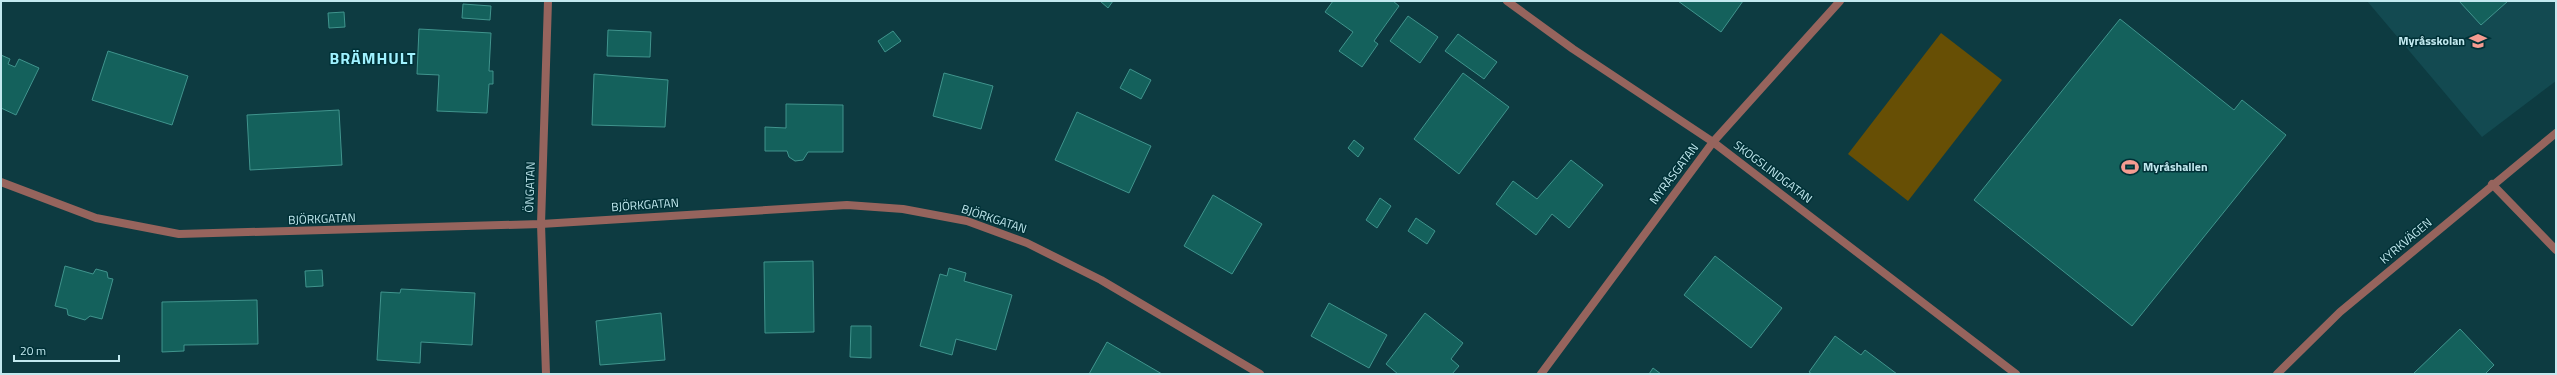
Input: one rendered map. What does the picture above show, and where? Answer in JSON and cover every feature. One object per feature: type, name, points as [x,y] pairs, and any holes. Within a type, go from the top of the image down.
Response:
[{"type":"street","name":"ÖNGATAN","points":[[546,374],[541,224],[548,1]]},
{"type":"street","name":"SKOGSLINDGATAN","points":[[1507,1],[1573,49],[1713,142],[2016,374]]},
{"type":"street","name":"MYRÅSGATAN","points":[[1541,374],[1713,142],[1840,1]]},
{"type":"street","name":"KYRKVÄGEN","points":[[2277,374],[2340,312],[2556,132]]},
{"type":"street","name":"BJÖRKGATAN","points":[[1,182],[96,218],[179,234],[541,224],[847,205],[903,210],[967,221],[1027,243],[1101,280],[1260,374]]},
{"type":"street","points":[[2492,184],[2556,250]]},
{"type":"shaded area","name":"Myråsskolan","points":[[2367,1],[2556,1],[2556,81],[2482,137]]},
{"type":"shaded area","points":[[1941,33],[2002,80],[1908,201],[1848,154]]},
{"type":"building","points":[[1100,1],[1113,1],[1108,8]]},
{"type":"building","points":[[1333,1],[1393,1],[1399,6],[1374,41],[1378,44],[1362,67],[1339,51],[1353,32],[1325,12]]},
{"type":"building","points":[[1678,1],[1743,1],[1721,32]]},
{"type":"building","points":[[2459,1],[2508,1],[2481,25]]},
{"type":"building","points":[[463,4],[491,6],[490,20],[462,18]]},
{"type":"building","points":[[344,12],[345,27],[329,28],[328,13]]},
{"type":"building","points":[[1408,16],[1438,37],[1420,63],[1390,41]]},
{"type":"building","name":"Myråshallen","points":[[2120,19],[2234,110],[2242,100],[2286,135],[2132,326],[1974,200]]},
{"type":"building","points":[[419,29],[491,33],[489,71],[493,71],[493,84],[489,84],[487,113],[437,111],[439,75],[417,74]]},
{"type":"building","points":[[608,30],[651,32],[650,57],[607,56]]},
{"type":"building","points":[[893,31],[901,41],[885,52],[878,41]]},
{"type":"building","points":[[1458,34],[1497,62],[1484,79],[1445,51]]},
{"type":"building","points":[[108,51],[188,76],[172,125],[92,100]]},
{"type":"building","points":[[1,55],[10,59],[8,64],[15,67],[19,59],[39,68],[16,115],[1,108]]},
{"type":"building","points":[[1130,69],[1151,80],[1141,99],[1120,88]]},
{"type":"building","points":[[944,73],[993,86],[981,129],[933,116]]},
{"type":"building","points":[[1463,73],[1509,107],[1459,174],[1414,139]]},
{"type":"building","points":[[594,74],[668,80],[665,127],[592,125]]},
{"type":"building","points":[[786,104],[843,105],[843,152],[808,152],[803,160],[795,161],[789,157],[787,151],[765,151],[765,127],[786,128]]},
{"type":"building","points":[[339,110],[342,165],[250,170],[247,115]]},
{"type":"building","points":[[1077,112],[1151,146],[1129,193],[1055,160]]},
{"type":"building","points":[[1354,140],[1364,148],[1358,157],[1348,148]]},
{"type":"building","points":[[1571,160],[1603,185],[1569,228],[1552,214],[1536,235],[1496,204],[1513,181],[1537,199]]},
{"type":"building","points":[[1213,195],[1262,224],[1232,274],[1184,246]]},
{"type":"building","points":[[1380,198],[1391,206],[1377,228],[1366,220]]},
{"type":"building","points":[[1416,218],[1435,231],[1427,244],[1408,231]]},
{"type":"building","points":[[1715,256],[1782,308],[1751,348],[1684,295]]},
{"type":"building","points":[[813,261],[814,332],[765,333],[764,262]]},
{"type":"building","points":[[65,266],[93,274],[96,269],[107,272],[108,278],[113,279],[102,319],[90,316],[85,320],[68,315],[67,309],[55,306]]},
{"type":"building","points":[[949,268],[966,273],[964,281],[1012,295],[996,350],[956,339],[952,355],[920,346],[940,274],[947,276]]},
{"type":"building","points":[[322,270],[323,286],[306,287],[305,271]]},
{"type":"building","points":[[401,289],[475,293],[472,345],[421,342],[420,363],[377,360],[381,292],[400,293]]},
{"type":"building","points":[[257,300],[258,344],[184,345],[184,351],[162,352],[162,302]]},
{"type":"building","points":[[1329,303],[1387,335],[1369,368],[1311,336]]},
{"type":"building","points":[[661,313],[665,360],[600,365],[596,321]]},
{"type":"building","points":[[1425,313],[1463,343],[1451,359],[1459,366],[1452,374],[1398,374],[1386,364]]},
{"type":"building","points":[[851,326],[871,326],[871,358],[850,357]]},
{"type":"building","points":[[2460,329],[2494,365],[2485,374],[2413,374]]},
{"type":"building","points":[[1835,336],[1861,355],[1865,350],[1897,374],[1812,374],[1809,372]]},
{"type":"building","points":[[1107,342],[1162,374],[1089,374]]},
{"type":"building","points":[[1653,368],[1661,374],[1649,374]]},
{"type":"place","name":"Myråsskolan","points":[[2478,41]]},
{"type":"place","name":"Myråshallen","points":[[2130,167]]},
{"type":"district","name":"BRÄMHULT","points":[[373,58]]}]
